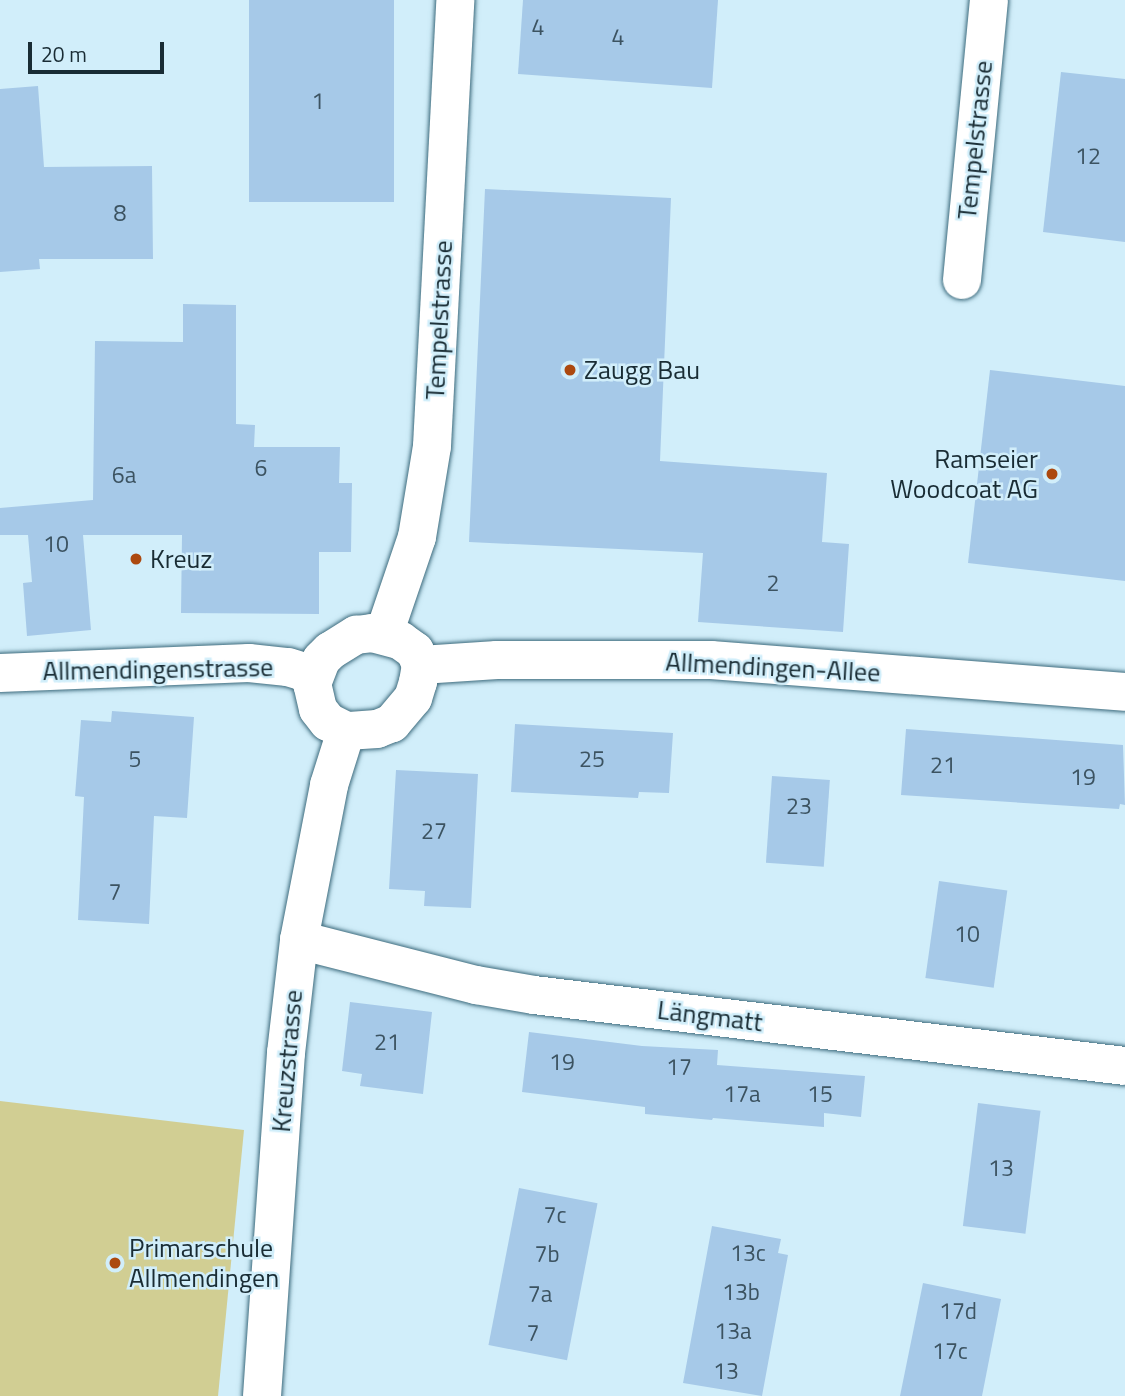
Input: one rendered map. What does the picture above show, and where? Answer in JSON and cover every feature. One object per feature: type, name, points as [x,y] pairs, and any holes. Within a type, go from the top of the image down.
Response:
[{"type":"street","name":"Tempelstrasse","points":[[384,634],[417,537],[432,446],[455,0]]},
{"type":"street","name":"Tempelstrasse","points":[[962,281],[989,0]]},
{"type":"street","points":[[384,634],[415,651],[421,665],[413,698],[392,723],[377,729],[346,731],[328,722],[317,709],[312,694],[314,675],[321,660],[342,642],[356,635],[384,634]]},
{"type":"street","name":"Allmendingen-Allee","points":[[421,665],[497,660],[711,660],[1125,692]]},
{"type":"street","name":"Allmendingenstrasse","points":[[0,673],[249,663],[288,667],[314,675]]},
{"type":"street","name":"Kreuzstrasse","points":[[262,1396],[286,1053],[299,940],[329,785],[346,731]]},
{"type":"street","name":"Längmatt","points":[[299,940],[476,985],[534,995],[1125,1066]]},
{"type":"shaded area","name":"Primarschule Allmendingen","points":[[0,1101],[244,1130],[218,1396],[0,1396]]},
{"type":"building","points":[[249,0],[394,0],[394,202],[249,202]]},
{"type":"building","points":[[523,0],[718,0],[712,88],[518,74]]},
{"type":"building","points":[[1061,72],[1125,79],[1125,242],[1043,232]]},
{"type":"building","points":[[38,86],[44,167],[152,166],[153,259],[39,259],[40,269],[0,272],[0,89]]},
{"type":"building","name":"Zaugg Bau","points":[[485,189],[671,198],[660,461],[827,473],[822,542],[849,544],[843,632],[698,622],[703,553],[469,542]]},
{"type":"building","points":[[183,304],[236,305],[236,424],[255,425],[254,447],[340,447],[339,483],[352,483],[351,552],[319,552],[319,614],[181,613],[182,535],[83,535],[91,630],[27,636],[23,583],[32,582],[28,535],[0,535],[0,508],[93,500],[95,341],[183,342]]},
{"type":"building","name":"Ramseier Woodcoat AG","points":[[990,370],[1125,386],[1125,581],[968,563]]},
{"type":"building","points":[[112,711],[194,717],[187,818],[154,816],[149,924],[78,920],[84,797],[75,796],[81,720],[111,722]]},
{"type":"building","points":[[515,724],[673,733],[669,793],[639,792],[638,798],[511,792]]},
{"type":"building","points":[[906,729],[1123,745],[1125,805],[1120,804],[1119,809],[901,795]]},
{"type":"building","points":[[396,770],[478,774],[471,908],[424,906],[425,891],[389,889]]},
{"type":"building","points":[[772,776],[830,780],[824,867],[766,863]]},
{"type":"building","points":[[939,881],[1007,891],[994,988],[925,978]]},
{"type":"building","points":[[350,1002],[432,1012],[423,1094],[360,1086],[362,1074],[342,1071]]},
{"type":"building","points":[[529,1032],[642,1046],[718,1050],[717,1065],[865,1076],[861,1117],[824,1113],[824,1127],[712,1120],[645,1114],[645,1107],[522,1092]]},
{"type":"building","points":[[978,1103],[1041,1111],[1025,1234],[963,1226]]},
{"type":"building","points":[[519,1188],[598,1203],[567,1360],[488,1345]]},
{"type":"building","points":[[712,1226],[781,1239],[778,1253],[788,1255],[762,1396],[683,1383]]},
{"type":"building","points":[[923,1283],[1001,1299],[982,1396],[900,1396]]},
{"type":"place","name":"Zaugg Bau","points":[[570,370]]},
{"type":"place","name":"Ramseier Woodcoat AG","points":[[1052,474]]},
{"type":"place","name":"Kreuz","points":[[136,559]]},
{"type":"place","name":"Primarschule Allmendingen","points":[[115,1263]]}]
